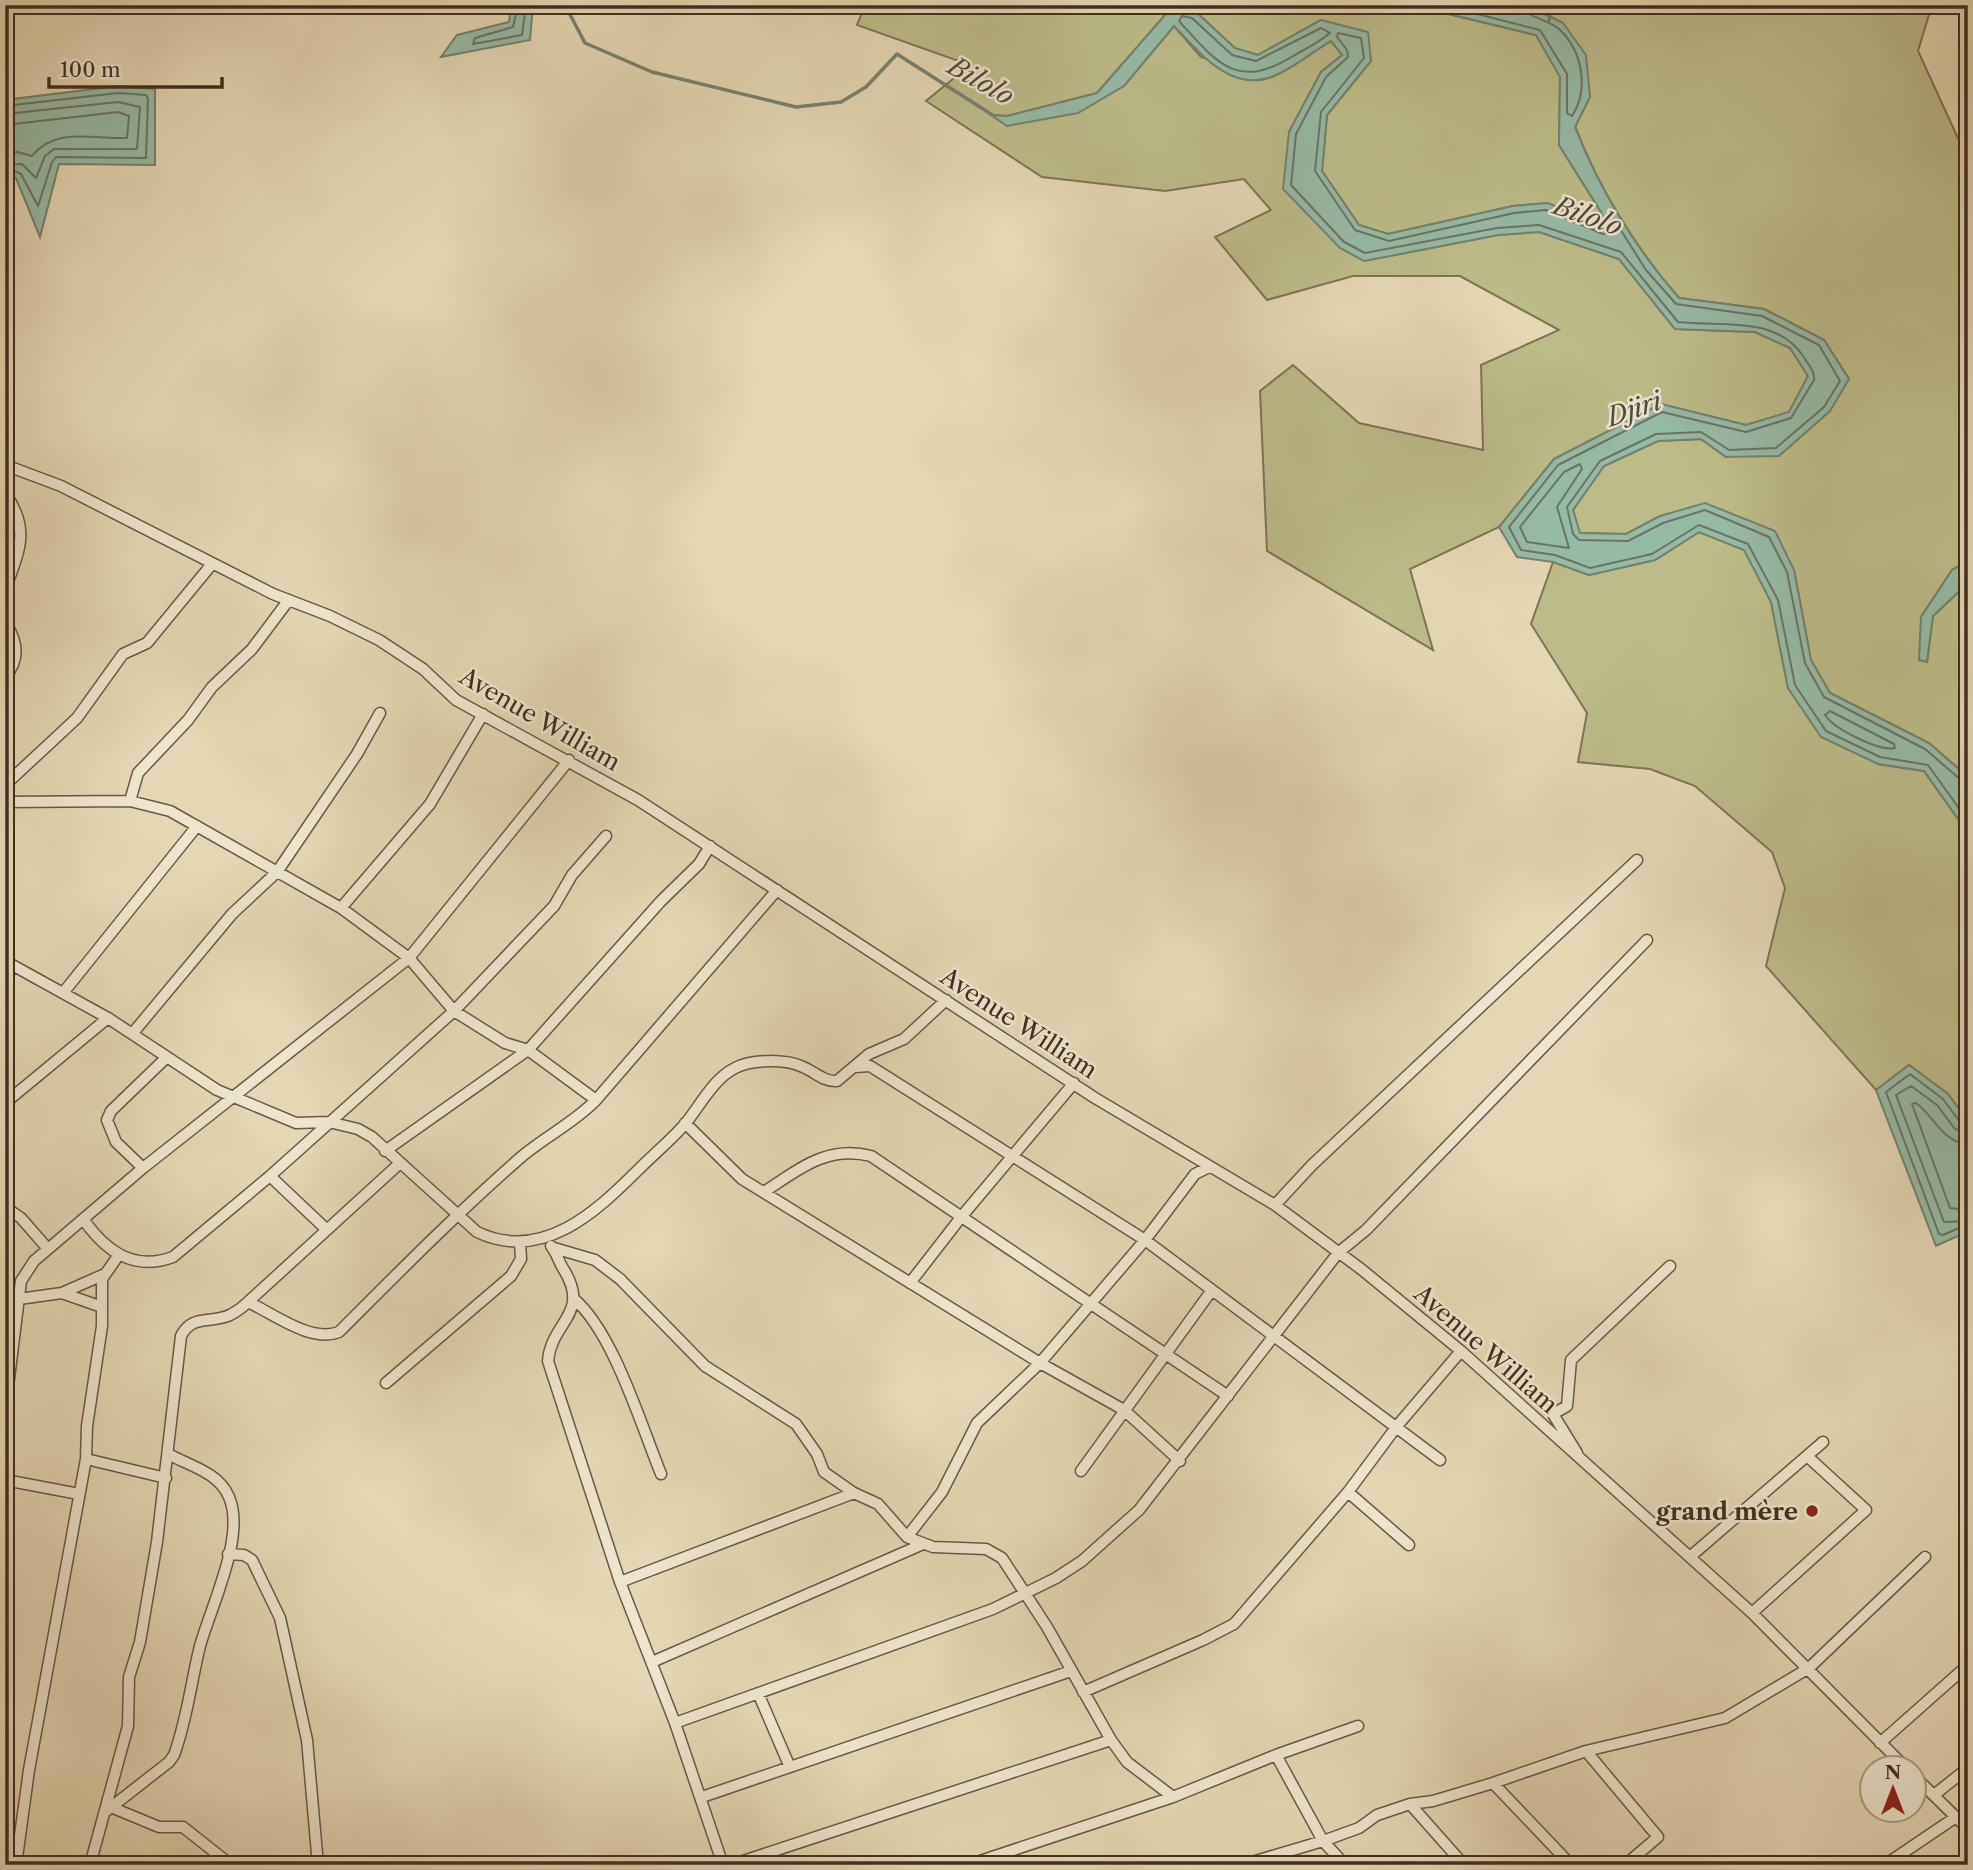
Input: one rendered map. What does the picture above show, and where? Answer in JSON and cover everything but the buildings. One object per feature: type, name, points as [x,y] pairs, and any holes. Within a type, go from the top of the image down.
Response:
[{"type":"street","name":"Avenue William","points":[[5,465],[72,492],[288,601],[330,616],[379,640],[423,669],[456,700],[569,760],[710,846],[1074,1083],[1275,1205],[1461,1351],[1581,1461],[1691,1556],[1809,1668],[1892,1755]]},
{"type":"street","points":[[5,493],[13,504],[22,532],[18,554],[5,590]]},
{"type":"street","points":[[5,785],[78,718],[123,654],[147,643],[212,564]]},
{"type":"street","points":[[130,801],[138,773],[188,720],[212,687],[252,649],[288,601]]},
{"type":"street","points":[[5,622],[15,637],[16,655],[5,677]]},
{"type":"street","points":[[132,1034],[232,914],[277,872],[357,754],[380,713]]},
{"type":"street","points":[[341,908],[430,804],[466,748],[483,714]]},
{"type":"street","points":[[5,1411],[25,1271],[143,1168],[409,958],[569,760]]},
{"type":"street","points":[[5,802],[130,801],[170,811],[341,908],[409,958],[454,1011],[505,1043],[528,1050],[596,1100]]},
{"type":"street","points":[[63,993],[197,826]]},
{"type":"street","points":[[83,1219],[102,1244],[118,1256],[159,1262],[173,1257],[270,1176],[454,1011],[554,906],[572,875],[606,836]]},
{"type":"street","points":[[385,1151],[528,1050],[661,901],[699,864],[710,846]]},
{"type":"street","points":[[1275,1205],[1312,1164],[1637,860]]},
{"type":"street","points":[[248,1303],[315,1334],[329,1336],[339,1332],[456,1215],[522,1156],[582,1115],[777,890]]},
{"type":"street","points":[[676,1723],[993,1609],[1083,1561],[1115,1535],[1180,1461],[1338,1253],[1366,1230],[1647,940]]},
{"type":"street","points":[[5,980],[8,963],[108,1018],[233,1097],[296,1123],[329,1122],[359,1129],[372,1137],[456,1215],[492,1239],[520,1242],[540,1239],[585,1220],[685,1123],[719,1081],[735,1067],[782,1063],[802,1066],[833,1082],[842,1079],[869,1054],[904,1039],[946,1000]]},
{"type":"street","points":[[5,1103],[108,1018]]},
{"type":"street","points":[[143,1168],[116,1142],[107,1120],[111,1111],[167,1057]]},
{"type":"street","points":[[852,1067],[870,1066],[1145,1240],[1440,1460]]},
{"type":"street","points":[[910,1283],[962,1216],[1074,1083]]},
{"type":"street","points":[[685,1123],[723,1161],[764,1192],[1040,1363],[1124,1410],[1180,1461]]},
{"type":"street","points":[[764,1192],[827,1155],[849,1151],[872,1156],[1228,1396]]},
{"type":"street","points":[[90,1865],[109,1810],[128,1726],[129,1677],[140,1642],[170,1455],[181,1336],[193,1322],[231,1315],[248,1303],[399,1164]]},
{"type":"street","points":[[907,1538],[942,1492],[977,1423],[1040,1363],[1145,1240],[1195,1174],[1209,1167]]},
{"type":"street","points":[[270,1176],[327,1230]]},
{"type":"street","points":[[5,1207],[21,1218],[48,1249]]},
{"type":"street","points":[[540,1239],[554,1248],[595,1260],[620,1279],[705,1366],[796,1424],[817,1454],[824,1472],[854,1493],[878,1504],[907,1538],[921,1545],[969,1547],[993,1552],[1002,1558],[1111,1740],[1127,1762],[1173,1797]]},
{"type":"street","points":[[386,1383],[511,1276],[521,1259],[520,1242]]},
{"type":"street","points":[[554,1248],[570,1280],[573,1307],[554,1339],[548,1361],[620,1582],[676,1723],[723,1865]]},
{"type":"street","points":[[5,1295],[19,1299],[62,1293],[105,1273],[118,1256]]},
{"type":"street","points":[[1581,1461],[1553,1414],[1567,1406],[1571,1360],[1670,1266]]},
{"type":"street","points":[[16,1865],[22,1810],[86,1459],[87,1426],[105,1273]]},
{"type":"street","points":[[1081,1471],[1163,1353],[1212,1290]]},
{"type":"street","points":[[62,1293],[103,1307]]},
{"type":"street","points":[[573,1298],[590,1315],[613,1358],[661,1474]]},
{"type":"street","points":[[1083,1692],[1203,1640],[1234,1623],[1348,1492],[1397,1426],[1461,1351]]},
{"type":"street","points":[[1691,1556],[1823,1442]]},
{"type":"street","points":[[109,1810],[174,1755],[200,1648],[228,1554],[235,1512],[229,1494],[206,1471],[170,1455]]},
{"type":"street","points":[[1752,1613],[1866,1510],[1807,1456]]},
{"type":"street","points":[[86,1459],[166,1478]]},
{"type":"street","points":[[5,1480],[79,1494]]},
{"type":"street","points":[[1348,1492],[1409,1545]]},
{"type":"street","points":[[620,1582],[854,1493]]},
{"type":"street","points":[[652,1662],[921,1545]]},
{"type":"street","points":[[228,1554],[244,1555],[252,1560],[280,1618],[307,1740],[318,1865]]},
{"type":"street","points":[[1242,1865],[1359,1828],[1377,1815],[1410,1804],[1433,1801],[1493,1783],[1586,1751],[1725,1718],[1809,1668],[1924,1557]]},
{"type":"street","points":[[1880,1743],[1968,1665]]},
{"type":"street","points":[[702,1797],[789,1765],[1071,1671]]},
{"type":"street","points":[[758,1693],[789,1765]]},
{"type":"street","points":[[968,1865],[1173,1797],[1276,1755],[1359,1726]]},
{"type":"street","points":[[731,1865],[1111,1740]]},
{"type":"street","points":[[1586,1751],[1658,1836],[1625,1865]]},
{"type":"street","points":[[1276,1755],[1323,1841],[1345,1865]]},
{"type":"street","points":[[1934,1795],[1968,1768]]},
{"type":"street","points":[[1493,1783],[1571,1865]]},
{"type":"street","points":[[1927,1788],[1968,1829]]},
{"type":"street","points":[[1410,1804],[1464,1865]]},
{"type":"street","points":[[109,1810],[159,1827],[183,1826],[231,1865]]},
{"type":"street","points":[[1885,1865],[1956,1817]]},
{"type":"shaded area","points":[[865,5],[1411,5],[1536,35],[1560,76],[1559,145],[1601,212],[1607,229],[1547,203],[1513,206],[1388,234],[1359,225],[1322,171],[1327,115],[1371,61],[1321,20],[1258,55],[1235,49],[1195,11],[1172,7],[1097,93],[1007,116],[993,115],[1007,126],[1124,86],[1174,26],[1201,57],[1273,77],[1331,41],[1342,55],[1321,72],[1289,132],[1364,261],[1498,235],[1539,232],[1619,259],[1675,329],[1755,332],[1790,348],[1808,376],[1790,412],[1746,425],[1661,404],[1554,459],[1499,527],[1410,569],[1433,650],[1267,551],[1260,391],[1293,365],[1359,423],[1483,450],[1481,365],[1559,330],[1460,276],[1353,276],[1267,300],[1215,237],[1271,210],[1244,179],[1165,191],[1042,177],[926,101],[970,65],[857,25]]},
{"type":"shaded area","points":[[1526,5],[1932,5],[1918,51],[1968,160],[1968,561],[1952,570],[1921,617],[1927,662],[1933,616],[1968,583],[1968,777],[1929,743],[1830,693],[1811,660],[1794,570],[1660,516],[1626,534],[1579,533],[1573,510],[1604,466],[1658,441],[1701,439],[1726,457],[1849,379],[1824,340],[1764,309],[1679,298],[1633,238],[1584,149],[1575,126],[1590,97],[1563,23]]},
{"type":"shaded area","points":[[1699,532],[1745,550],[1771,602],[1788,688],[1878,764],[1924,771],[1968,833],[1968,1121],[1948,1094],[1909,1065],[1876,1090],[1766,966],[1785,888],[1772,852],[1695,786],[1650,769],[1578,762],[1587,713],[1531,624],[1553,562],[1589,575],[1655,560]]},
{"type":"water","points":[[511,5],[533,5],[530,40],[441,57],[457,35],[509,22]]},
{"type":"water","points":[[1411,5],[1526,5],[1563,23],[1586,55],[1590,97],[1575,127],[1607,195],[1633,238],[1663,279],[1679,298],[1764,309],[1824,340],[1849,379],[1830,411],[1779,456],[1726,457],[1701,439],[1658,441],[1604,466],[1573,510],[1580,533],[1626,534],[1660,516],[1705,503],[1775,531],[1794,570],[1811,660],[1830,693],[1929,743],[1968,777],[1968,833],[1924,771],[1878,764],[1821,737],[1788,688],[1771,602],[1744,550],[1699,532],[1655,560],[1589,575],[1553,562],[1517,557],[1499,527],[1554,459],[1661,404],[1746,425],[1789,412],[1808,376],[1790,348],[1755,332],[1675,329],[1619,259],[1539,232],[1498,235],[1364,261],[1340,248],[1283,189],[1289,132],[1321,72],[1342,55],[1331,41],[1274,76],[1244,80],[1218,68],[1174,26],[1124,86],[1078,113],[1007,126],[991,115],[1007,116],[1097,93],[1172,7],[1195,11],[1235,48],[1258,55],[1321,20],[1368,32],[1371,61],[1327,115],[1322,171],[1359,225],[1388,234],[1513,206],[1548,203],[1607,228],[1601,212],[1559,145],[1560,77],[1536,35]]},
{"type":"water","points":[[118,86],[155,89],[155,165],[59,164],[40,237],[16,178],[5,182],[5,100]]},
{"type":"water","points":[[1968,561],[1968,583],[1933,616],[1927,662],[1919,660],[1921,617],[1952,570]]},
{"type":"water","points":[[1909,1065],[1948,1094],[1968,1121],[1968,1242],[1960,1235],[1936,1246],[1876,1090]]},
{"type":"waterway","name":"Bilolo","points":[[565,5],[585,43],[652,72],[796,107],[841,102],[866,87],[897,54],[994,116]]},
{"type":"waterway","points":[[1549,21],[1551,5]]},
{"type":"place","name":"grand mère","points":[[1812,1511]]},
{"type":"water label","name":"Djiri","points":[[1634,409]]}]
